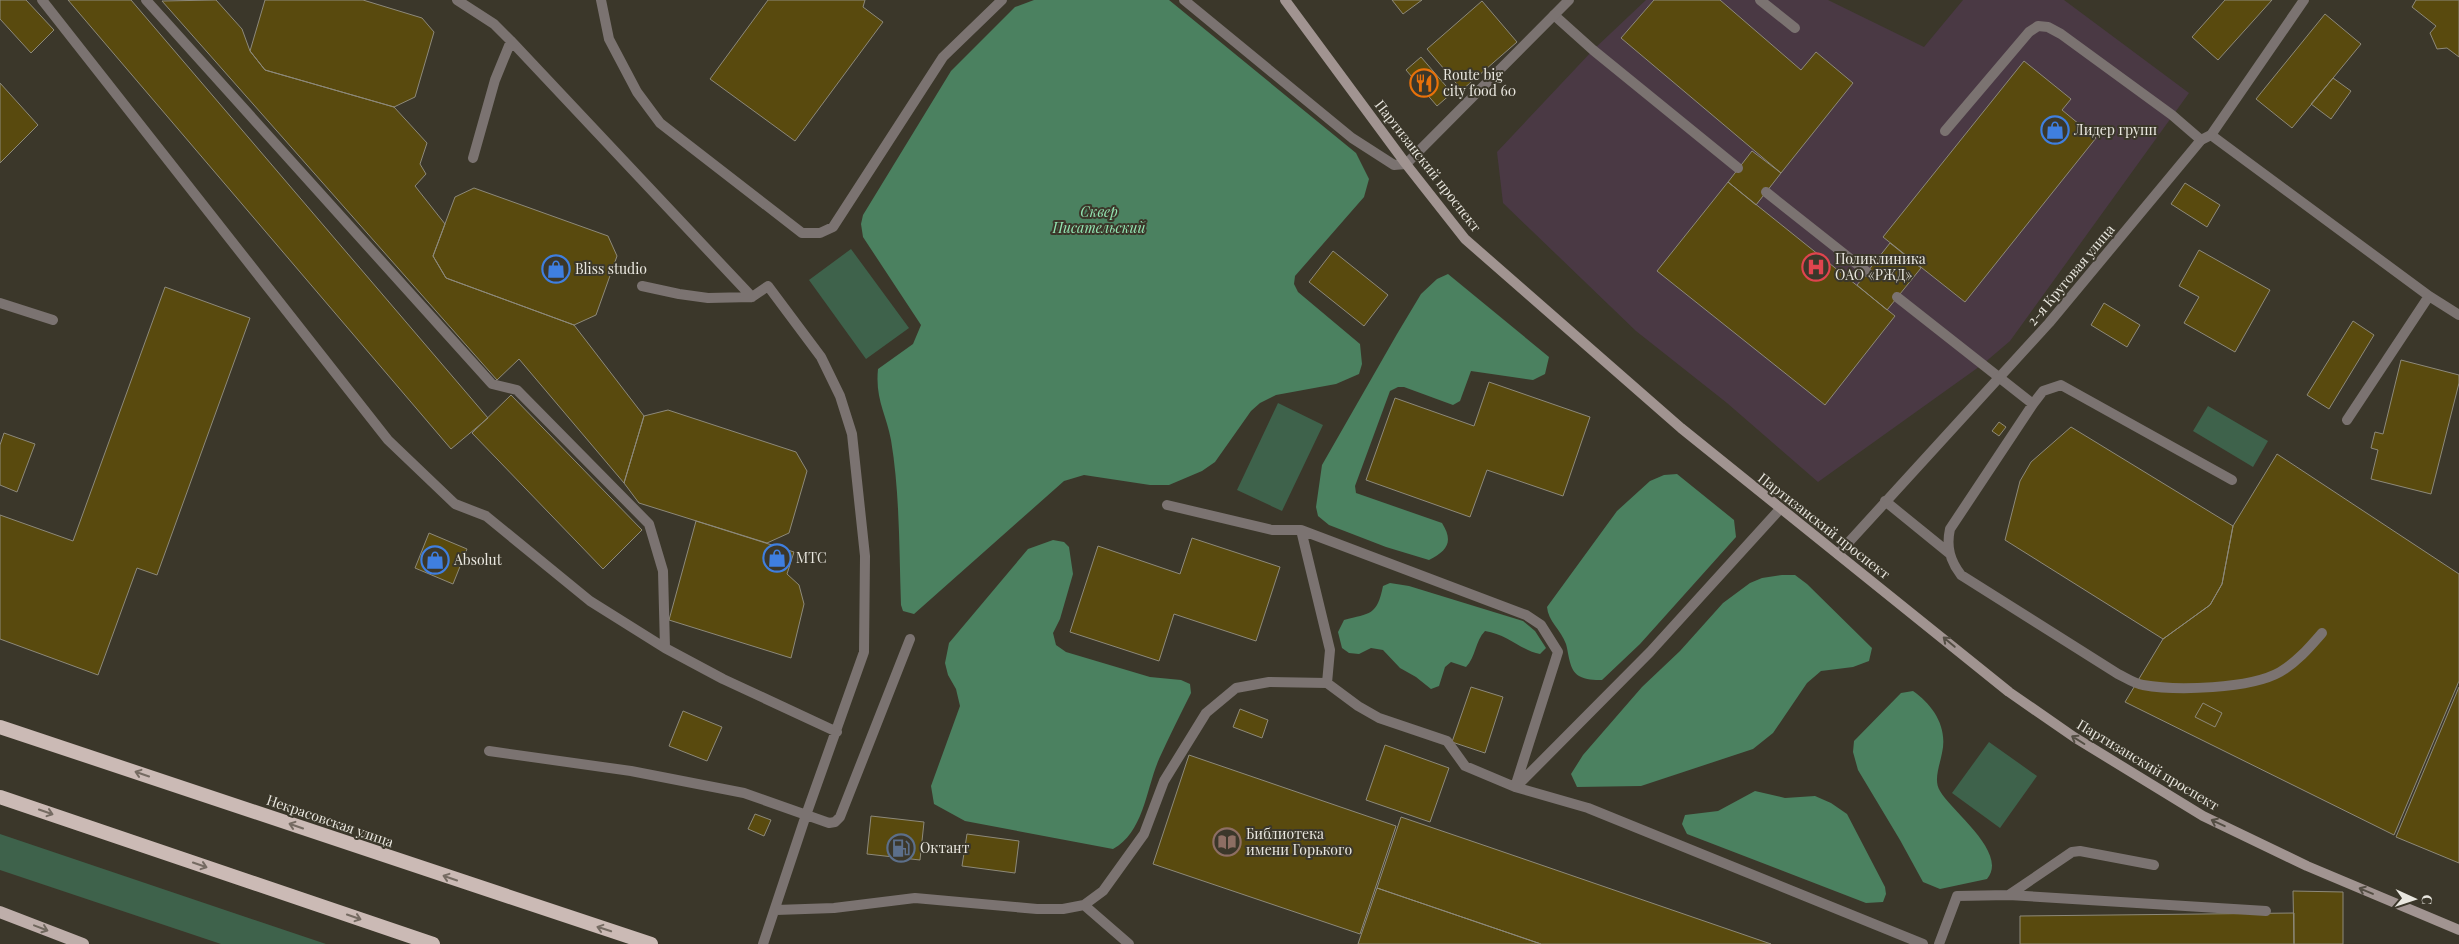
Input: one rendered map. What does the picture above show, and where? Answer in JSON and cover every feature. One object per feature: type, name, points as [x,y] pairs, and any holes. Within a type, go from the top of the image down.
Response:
[{"type":"highway","name":"Некрасовская улица","points":[[0,727],[651,944]]},
{"type":"highway","points":[[0,797],[433,944]]},
{"type":"main road","name":"Партизанский проспект","points":[[1285,0],[1406,164],[1465,239],[1681,428],[2009,692],[2074,738],[2203,816],[2307,866],[2459,930]]},
{"type":"main road","points":[[0,912],[83,944]]},
{"type":"street","points":[[42,0],[388,440],[455,504],[486,516],[590,601],[665,648],[723,679],[837,732]]},
{"type":"street","points":[[146,0],[492,384],[517,390],[649,524],[663,571],[665,648]]},
{"type":"street","points":[[457,0],[494,24],[511,41],[752,297]]},
{"type":"street","points":[[601,0],[609,39],[637,92],[660,123],[802,233],[812,234],[833,228],[943,57],[1002,0]]},
{"type":"street","points":[[1184,0],[1352,138],[1394,165],[1406,164],[1569,0]]},
{"type":"street","points":[[1760,0],[1795,28]]},
{"type":"street","name":"2-я Круговая улица","points":[[1838,554],[2049,323],[2206,138],[2304,0]]},
{"type":"street","points":[[1554,15],[1738,168]]},
{"type":"street","points":[[1946,131],[2029,32],[2038,26],[2048,27],[2429,296],[2459,315]]},
{"type":"street","points":[[473,158],[495,80],[511,41]]},
{"type":"street","points":[[1766,192],[1867,272]]},
{"type":"street","points":[[642,286],[708,298],[752,297],[768,286],[820,357],[836,388],[852,434],[865,556],[864,652],[806,815],[776,910],[763,944]]},
{"type":"street","points":[[2347,420],[2429,296]]},
{"type":"street","points":[[1898,297],[2033,404]]},
{"type":"street","points":[[0,303],[53,320]]},
{"type":"street","points":[[2232,480],[2061,385],[2043,391],[2033,404],[1950,529],[1947,540],[1949,553],[1953,565],[1962,575],[2118,674],[2141,685],[2206,687],[2253,682],[2278,673],[2298,659],[2322,633]]},
{"type":"street","points":[[1886,501],[1949,553]]},
{"type":"street","points":[[1167,505],[1272,530],[1301,530],[1526,615],[1541,625],[1558,652],[1515,787]]},
{"type":"street","points":[[1515,787],[1650,652],[1780,509]]},
{"type":"street","points":[[1301,530],[1330,650],[1327,683]]},
{"type":"street","points":[[489,752],[631,771],[744,793],[829,823],[835,822],[840,817],[910,639]]},
{"type":"street","points":[[776,910],[834,908],[915,898],[1037,910],[1063,909],[1084,905],[1103,891],[1144,834],[1164,780],[1206,713],[1236,688],[1269,682],[1327,683],[1358,706],[1379,718],[1446,741],[1465,766],[1515,787],[1588,808],[1923,944]]},
{"type":"street","points":[[2009,895],[2072,852],[2080,851],[2154,865]]},
{"type":"street","points":[[1939,944],[1957,896],[2009,895],[2266,911]]},
{"type":"street","points":[[1084,905],[1130,944]]},
{"type":"shaded area","name":"Поликлиника ОАО «РЖД»","points":[[1646,0],[1828,0],[1924,47],[1963,0],[2064,0],[2189,93],[2010,341],[1983,364],[1818,482],[1727,403],[1636,331],[1503,203],[1497,152],[1593,50]]},
{"type":"green space","name":"Cквер Писательский","points":[[1034,0],[1169,0],[1356,153],[1369,179],[1364,197],[1295,276],[1294,284],[1298,292],[1360,344],[1362,364],[1359,374],[1336,384],[1276,395],[1260,403],[1251,411],[1215,462],[1202,471],[1169,485],[1150,485],[1084,475],[1064,481],[914,614],[903,611],[901,605],[899,522],[894,460],[889,430],[879,398],[877,380],[878,369],[913,344],[921,325],[863,237],[861,224],[863,215],[951,71],[1015,7]]},
{"type":"green space","points":[[851,249],[909,328],[866,359],[809,280]]},
{"type":"green space","points":[[1448,274],[1549,357],[1545,374],[1533,380],[1471,371],[1460,401],[1453,405],[1404,387],[1398,387],[1390,391],[1355,486],[1356,493],[1442,523],[1448,536],[1447,545],[1440,553],[1429,560],[1386,547],[1329,525],[1318,516],[1316,507],[1322,465],[1421,294],[1437,279]]},
{"type":"green space","points":[[1278,403],[1323,425],[1282,511],[1237,490]]},
{"type":"green space","points":[[2208,406],[2268,441],[2253,467],[2193,431]]},
{"type":"green space","points":[[1677,474],[1734,520],[1736,537],[1640,644],[1602,680],[1590,680],[1579,676],[1573,670],[1566,644],[1550,617],[1547,607],[1617,511],[1650,481],[1664,475]]},
{"type":"green space","points":[[1053,540],[1064,542],[1069,547],[1073,574],[1060,619],[1053,633],[1056,645],[1066,652],[1150,677],[1181,680],[1190,684],[1191,693],[1159,759],[1138,821],[1123,841],[1113,849],[965,821],[934,804],[931,786],[960,706],[956,689],[948,675],[945,663],[949,643],[1028,549]]},
{"type":"green space","points":[[1795,575],[1807,584],[1872,648],[1869,661],[1853,667],[1821,671],[1807,683],[1773,733],[1753,749],[1641,786],[1577,787],[1571,774],[1583,755],[1642,687],[1680,651],[1723,603],[1750,583],[1762,578]]},
{"type":"green space","points":[[1390,583],[1409,586],[1523,621],[1535,631],[1546,648],[1540,654],[1527,650],[1500,635],[1485,631],[1479,639],[1472,659],[1466,667],[1451,662],[1445,667],[1439,686],[1431,689],[1416,677],[1400,668],[1383,650],[1371,648],[1359,654],[1349,653],[1342,648],[1338,632],[1344,620],[1371,612],[1378,603],[1383,586]]},
{"type":"green space","points":[[1913,691],[1933,710],[1941,726],[1943,743],[1938,772],[1938,787],[1946,800],[1985,845],[1991,857],[1992,869],[1987,879],[1940,889],[1923,882],[1858,770],[1853,752],[1854,741],[1901,693]]},
{"type":"green space","points":[[1989,742],[2037,776],[2000,828],[1952,793]]},
{"type":"green space","points":[[1755,791],[1785,798],[1815,796],[1831,803],[1847,814],[1885,887],[1886,894],[1883,902],[1866,903],[1687,834],[1682,824],[1685,815],[1718,811]]},
{"type":"green space","points":[[0,834],[326,944],[221,944],[0,870]]},
{"type":"building","points":[[0,0],[26,0],[54,30],[31,53],[0,19]]},
{"type":"building","points":[[68,0],[131,0],[488,418],[451,449]]},
{"type":"building","points":[[216,0],[242,29],[250,51],[265,70],[394,107],[427,143],[420,164],[426,174],[415,186],[445,224],[433,256],[446,278],[574,325],[644,416],[624,483],[519,359],[497,380],[162,1]]},
{"type":"building","points":[[265,0],[363,0],[422,18],[434,32],[415,97],[394,107],[265,70],[250,51]]},
{"type":"building","points":[[768,0],[865,0],[863,7],[883,22],[795,141],[710,79]]},
{"type":"building","points":[[1392,0],[1422,0],[1403,14]]},
{"type":"building","points":[[1654,0],[1720,0],[1801,70],[1816,52],[1853,83],[1781,173],[1621,38]]},
{"type":"building","points":[[2225,0],[2272,0],[2218,60],[2192,37]]},
{"type":"building","points":[[2416,0],[2459,0],[2459,57],[2447,48],[2437,49],[2430,33],[2436,26],[2412,7]]},
{"type":"building","points":[[1482,1],[1517,42],[1462,90],[1427,49]]},
{"type":"building","points":[[2325,14],[2361,44],[2292,128],[2256,99]]},
{"type":"building","points":[[1421,57],[1452,93],[1437,106],[1406,70]]},
{"type":"building","points":[[2024,61],[2071,99],[2062,110],[2096,138],[1965,302],[1883,237]]},
{"type":"building","points":[[2333,78],[2351,91],[2331,119],[2311,104]]},
{"type":"building","points":[[0,83],[38,125],[0,163]]},
{"type":"building","points":[[1752,151],[1781,173],[1756,205],[1728,182]]},
{"type":"building","points":[[1728,182],[1895,316],[1825,405],[1657,271]]},
{"type":"building","points":[[2185,183],[2220,205],[2207,227],[2171,204]]},
{"type":"building","points":[[474,188],[608,236],[617,256],[596,315],[574,325],[446,278],[433,256],[455,197]]},
{"type":"building","points":[[1890,243],[1921,268],[1887,310],[1857,285]]},
{"type":"building","points":[[2199,250],[2270,290],[2235,352],[2184,323],[2199,297],[2179,286]]},
{"type":"building","points":[[1333,251],[1388,295],[1364,326],[1309,282]]},
{"type":"building","points":[[165,287],[250,318],[157,575],[137,568],[98,675],[0,639],[0,515],[73,541]]},
{"type":"building","points":[[2104,303],[2140,325],[2127,347],[2091,325]]},
{"type":"building","points":[[2353,321],[2374,335],[2329,409],[2307,395]]},
{"type":"building","points":[[2401,360],[2459,375],[2459,383],[2431,494],[2371,479],[2378,450],[2371,448],[2375,432],[2383,434]]},
{"type":"building","points":[[1489,382],[1590,417],[1563,496],[1487,470],[1470,517],[1366,480],[1395,398],[1474,426]]},
{"type":"building","points":[[511,395],[642,530],[603,569],[472,433]]},
{"type":"building","points":[[668,410],[796,452],[807,471],[789,533],[767,543],[639,503],[624,483],[644,416]]},
{"type":"building","points":[[1999,422],[2006,427],[1999,436],[1992,431]]},
{"type":"building","points":[[2071,427],[2233,526],[2222,584],[2210,605],[2163,639],[2005,540],[2020,481],[2031,462]]},
{"type":"building","points":[[4,433],[35,444],[17,492],[0,485],[0,445]]},
{"type":"building","points":[[2277,454],[2459,574],[2459,681],[2394,835],[2125,702],[2163,639],[2210,605],[2222,584],[2233,526]]},
{"type":"building","points":[[696,521],[794,552],[787,574],[799,585],[804,604],[791,658],[669,620]]},
{"type":"building","points":[[429,533],[467,549],[453,584],[415,568]]},
{"type":"building","points":[[1192,538],[1280,567],[1256,641],[1174,614],[1159,661],[1070,632],[1098,546],[1180,574]]},
{"type":"building","points":[[1471,687],[1503,697],[1485,753],[1452,742]]},
{"type":"building","points":[[2459,687],[2459,863],[2396,837]]},
{"type":"building","points":[[2203,703],[2222,713],[2215,727],[2195,717]]},
{"type":"building","points":[[1240,709],[1268,720],[1262,738],[1233,727]]},
{"type":"building","points":[[683,711],[722,727],[707,761],[669,746]]},
{"type":"building","points":[[1385,745],[1449,768],[1430,822],[1366,800]]},
{"type":"building","points":[[1189,755],[1396,826],[1360,934],[1153,864]]},
{"type":"building","points":[[755,814],[771,820],[764,836],[748,829]]},
{"type":"building","points":[[871,816],[924,822],[920,860],[867,854]]},
{"type":"building","points":[[1401,817],[1771,944],[1541,944],[1377,888]]},
{"type":"building","points":[[967,834],[1019,841],[1015,873],[962,866]]},
{"type":"building","points":[[1377,888],[1541,944],[1358,944]]},
{"type":"building","points":[[2293,891],[2343,892],[2343,944],[2294,944]]},
{"type":"building","points":[[2294,913],[2294,944],[2020,944],[2020,916]]},
{"type":"place","name":"Route big city food 60","points":[[1424,83]]},
{"type":"place","name":"Лидер групп","points":[[2055,130]]},
{"type":"place","name":"Поликлиника ОАО «РЖД»","points":[[1816,267]]},
{"type":"place","name":"Bliss studio","points":[[556,269]]},
{"type":"place","name":"МТС","points":[[777,558]]},
{"type":"place","name":"Absolut","points":[[435,560]]},
{"type":"place","name":"Библиотека имени Горького","points":[[1227,842]]},
{"type":"place","name":"Октант","points":[[901,848]]}]
